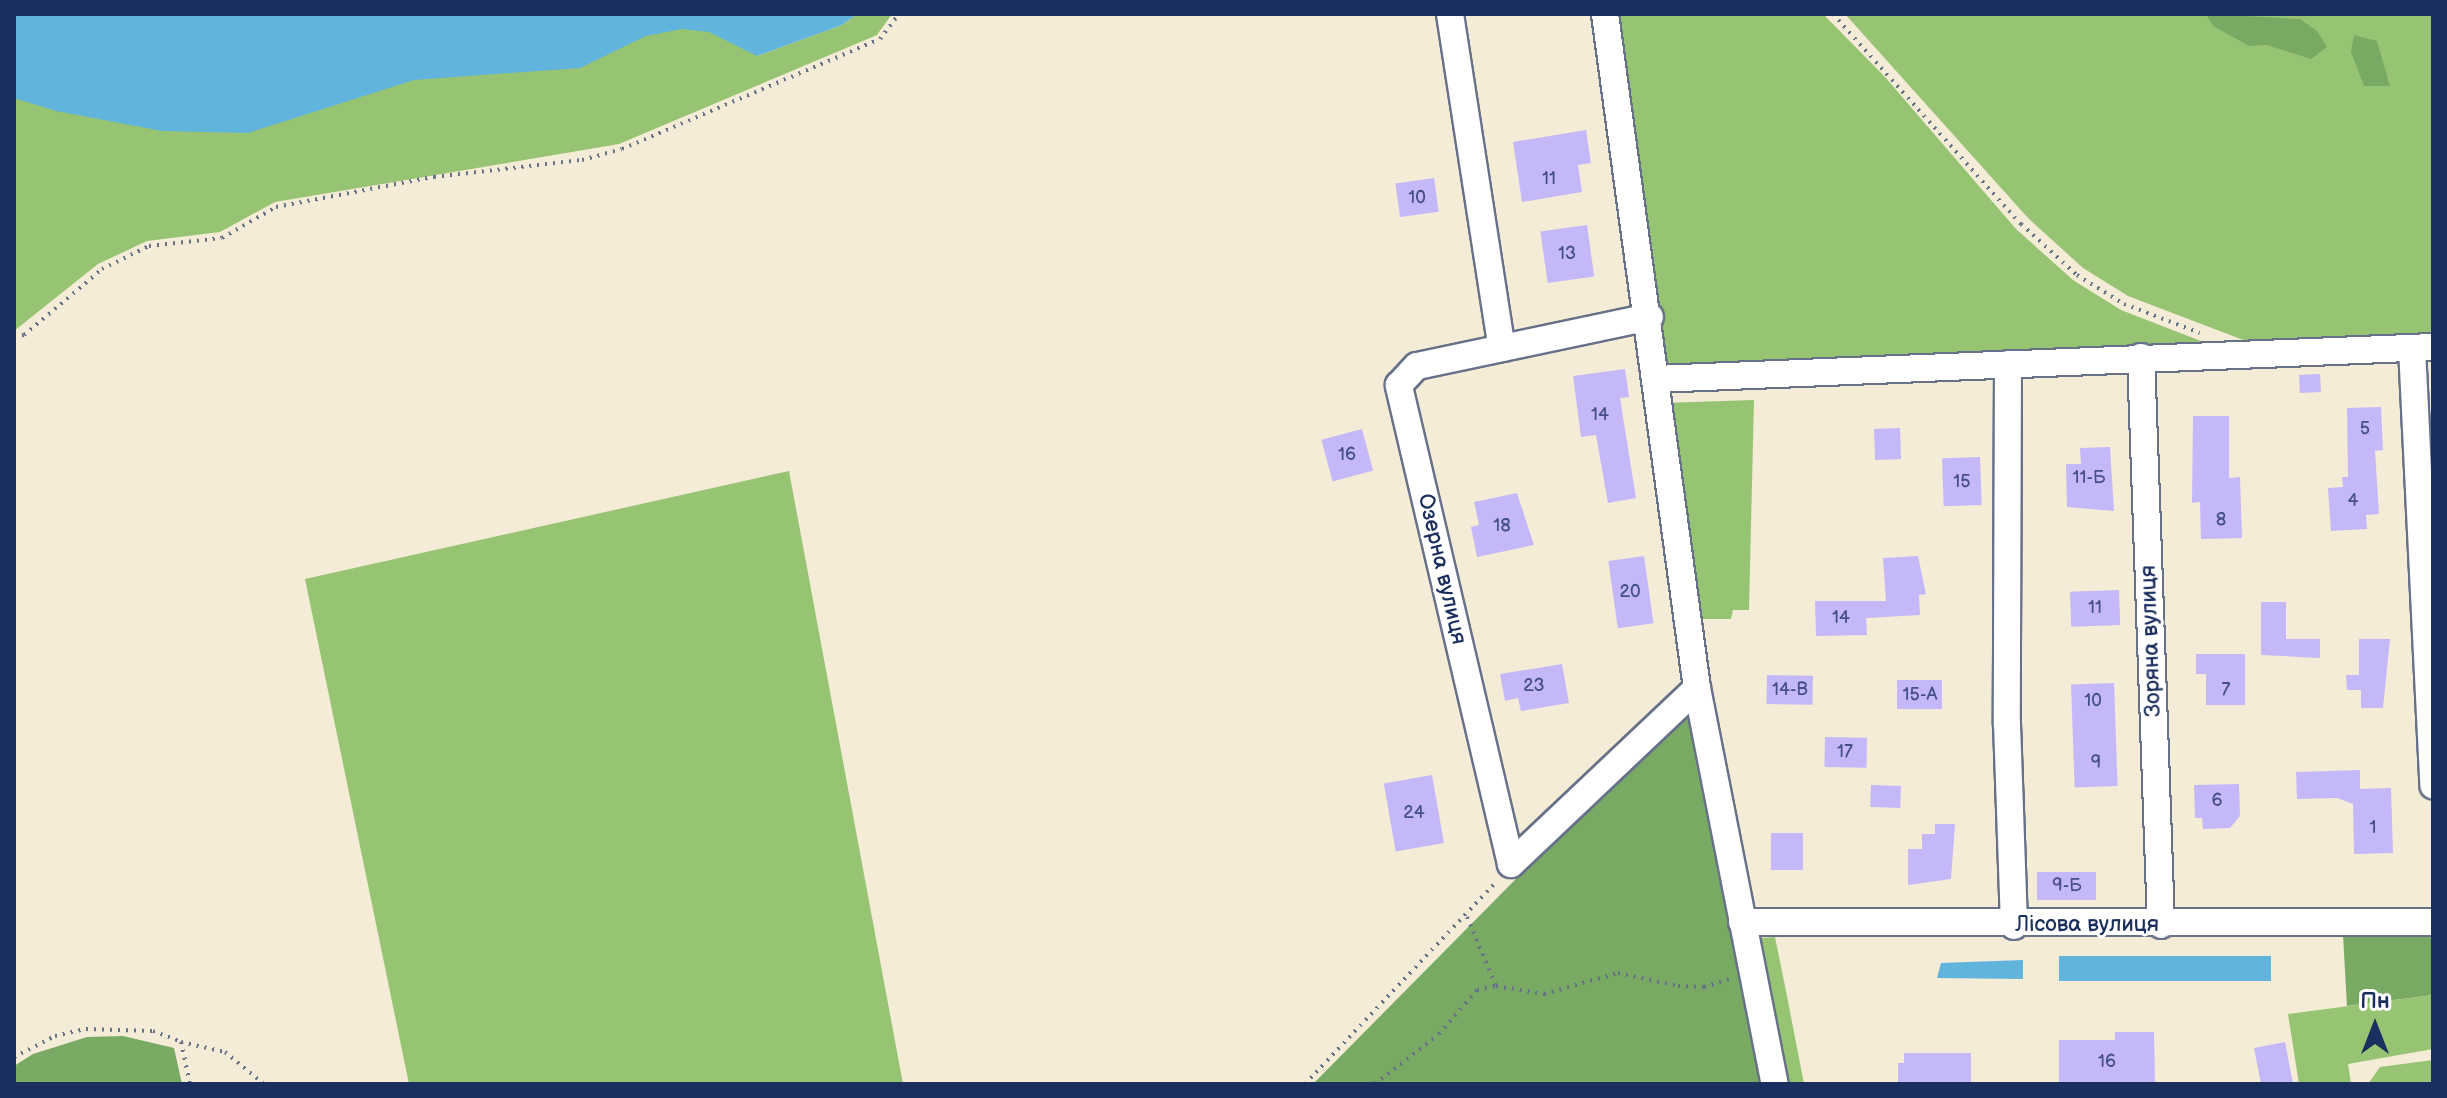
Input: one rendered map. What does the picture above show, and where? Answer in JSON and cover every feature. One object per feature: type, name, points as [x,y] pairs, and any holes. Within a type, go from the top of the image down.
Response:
[{"type":"street","points":[[1450,14],[1502,348]]},
{"type":"street","points":[[1605,14],[1650,317],[1655,401],[1697,688],[1775,1084]]},
{"type":"street","name":"Озерна вулиця","points":[[1511,864],[1399,385],[1417,366],[1650,317]]},
{"type":"street","points":[[1656,379],[2423,348],[2433,785]]},
{"type":"street","name":"Зоряна вулиця","points":[[2141,357],[2161,925]]},
{"type":"street","points":[[2008,364],[2007,724],[2014,926]]},
{"type":"street","points":[[1511,864],[1697,688]]},
{"type":"street","name":"Лісова вулиця","points":[[1742,922],[2014,926],[2433,922]]},
{"type":"path","points":[[14,337],[24,335],[102,269],[149,246],[222,238],[276,207],[434,177],[582,160],[622,149],[880,39],[899,14]]},
{"type":"path","points":[[1833,14],[2021,224],[2077,275],[2124,304],[2211,337]]},
{"type":"path","points":[[1305,1084],[1404,974],[1467,917],[1511,864]]},
{"type":"path","points":[[1467,917],[1496,986]]},
{"type":"path","points":[[1375,1084],[1439,1034],[1477,990],[1496,986],[1544,994],[1618,973],[1704,987],[1752,975]]},
{"type":"path","points":[[14,1057],[55,1036],[86,1029],[153,1031],[181,1042],[225,1052],[264,1084]]},
{"type":"path","points":[[181,1042],[190,1084]]},
{"type":"green space","points":[[742,14],[757,56],[842,25],[857,14],[892,14],[877,35],[619,144],[275,202],[220,232],[147,241],[98,264],[14,331],[14,27]]},
{"type":"green space","points":[[1619,14],[1823,14],[1885,77],[2016,229],[2073,280],[2121,310],[2219,348],[1662,370],[1653,254]]},
{"type":"green space","points":[[1845,14],[2433,14],[2433,339],[2259,346],[2128,296],[2083,268],[2028,218]]},
{"type":"green space","points":[[2206,14],[2300,19],[2317,31],[2327,47],[2311,59],[2267,45],[2249,46],[2213,26]]},
{"type":"green space","points":[[2354,35],[2377,41],[2390,86],[2364,86],[2351,52]]},
{"type":"green space","points":[[1754,400],[1749,610],[1733,610],[1731,619],[1698,619],[1662,403]]},
{"type":"green space","points":[[789,471],[903,1084],[409,1084],[305,579]]},
{"type":"green space","points":[[1693,700],[1767,1084],[1313,1084]]},
{"type":"green space","points":[[2343,935],[2433,935],[2433,995],[2347,1006]]},
{"type":"green space","points":[[1775,937],[1804,1084],[1783,1084],[1755,945],[1761,938]]},
{"type":"green space","points":[[2433,995],[2433,1049],[2348,1064],[2351,1084],[2299,1084],[2288,1014]]},
{"type":"green space","points":[[123,1036],[174,1048],[182,1084],[14,1084],[14,1066],[33,1054],[87,1037]]},
{"type":"green space","points":[[2433,1060],[2433,1084],[2368,1084],[2380,1067]]},
{"type":"water","points":[[14,14],[857,14],[842,25],[757,56],[709,32],[682,29],[646,36],[580,68],[414,80],[248,133],[162,131],[56,111],[14,98]]},
{"type":"water","points":[[2059,956],[2271,956],[2271,981],[2059,981]]},
{"type":"water","points":[[2023,960],[2023,979],[1937,978],[1941,963]]},
{"type":"building","points":[[1586,130],[1591,163],[1578,165],[1582,192],[1522,202],[1513,142]]},
{"type":"building","points":[[1434,178],[1439,212],[1400,217],[1395,183]]},
{"type":"building","points":[[1587,225],[1594,276],[1548,283],[1540,232]]},
{"type":"building","points":[[1625,369],[1629,397],[1620,398],[1636,498],[1608,503],[1596,435],[1581,437],[1573,376]]},
{"type":"building","points":[[2320,374],[2321,392],[2300,393],[2299,375]]},
{"type":"building","points":[[2381,407],[2383,450],[2375,451],[2379,514],[2366,515],[2367,529],[2331,531],[2328,488],[2343,487],[2342,477],[2348,477],[2347,408]]},
{"type":"building","points":[[2193,416],[2229,416],[2229,478],[2240,477],[2242,538],[2201,539],[2200,502],[2192,503]]},
{"type":"building","points":[[1900,428],[1901,459],[1875,460],[1874,429]]},
{"type":"building","points":[[1362,429],[1373,471],[1333,481],[1321,440]]},
{"type":"building","points":[[2110,447],[2114,511],[2067,507],[2066,464],[2081,464],[2080,448]]},
{"type":"building","points":[[1980,457],[1982,505],[1944,506],[1942,458]]},
{"type":"building","points":[[1517,493],[1534,545],[1477,557],[1471,527],[1479,525],[1474,502]]},
{"type":"building","points":[[1644,556],[1653,623],[1618,628],[1608,561]]},
{"type":"building","points":[[1918,556],[1926,594],[1919,595],[1920,615],[1866,618],[1867,635],[1816,636],[1815,601],[1886,601],[1883,558]]},
{"type":"building","points":[[2119,590],[2120,625],[2071,627],[2070,592]]},
{"type":"building","points":[[2261,602],[2286,602],[2286,639],[2320,639],[2320,658],[2261,655]]},
{"type":"building","points":[[2359,639],[2390,639],[2383,708],[2361,708],[2361,690],[2347,690],[2346,675],[2359,675]]},
{"type":"building","points":[[2196,654],[2245,654],[2245,705],[2206,705],[2206,674],[2196,674]]},
{"type":"building","points":[[1562,664],[1569,703],[1521,711],[1518,698],[1505,701],[1500,674]]},
{"type":"building","points":[[1767,675],[1813,676],[1812,705],[1766,704]]},
{"type":"building","points":[[1897,680],[1942,680],[1942,709],[1897,709]]},
{"type":"building","points":[[2114,683],[2118,786],[2075,787],[2071,685]]},
{"type":"building","points":[[1825,737],[1867,738],[1866,768],[1824,767]]},
{"type":"building","points":[[2360,770],[2360,789],[2391,788],[2393,853],[2354,854],[2353,804],[2337,798],[2297,799],[2296,772]]},
{"type":"building","points":[[1432,775],[1444,843],[1396,851],[1384,784]]},
{"type":"building","points":[[2239,784],[2240,816],[2230,828],[2203,829],[2202,818],[2195,818],[2194,785]]},
{"type":"building","points":[[1871,785],[1901,786],[1900,808],[1870,807]]},
{"type":"building","points":[[1935,824],[1955,824],[1951,879],[1908,885],[1908,849],[1922,849],[1922,834],[1935,834]]},
{"type":"building","points":[[1771,833],[1803,833],[1803,870],[1771,870]]},
{"type":"building","points":[[2037,872],[2096,872],[2096,900],[2037,900]]},
{"type":"building","points":[[2115,1032],[2154,1032],[2155,1084],[2059,1084],[2059,1040],[2115,1040]]},
{"type":"building","points":[[2285,1042],[2293,1084],[2261,1084],[2254,1048]]},
{"type":"building","points":[[1904,1053],[1971,1053],[1971,1084],[1898,1084],[1898,1063],[1904,1063]]}]
